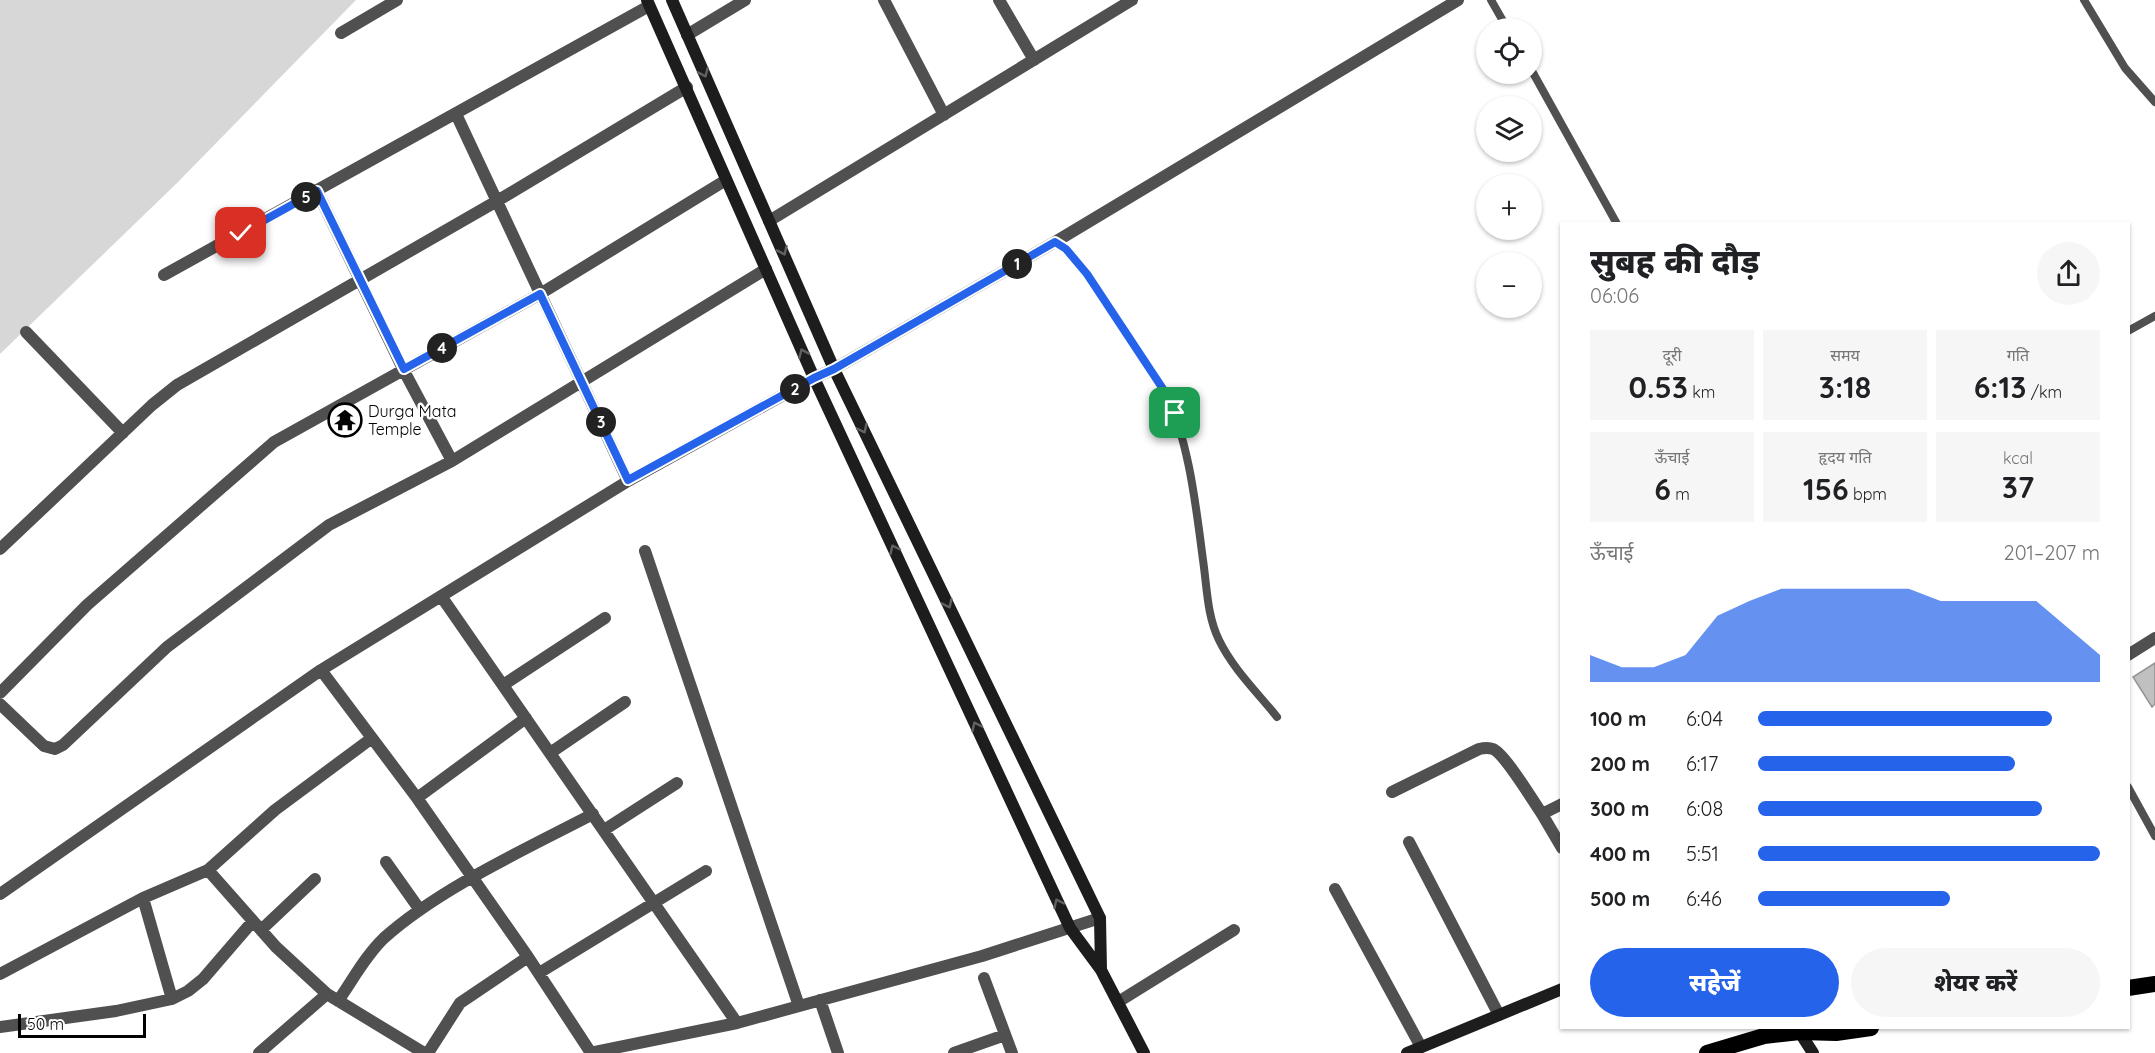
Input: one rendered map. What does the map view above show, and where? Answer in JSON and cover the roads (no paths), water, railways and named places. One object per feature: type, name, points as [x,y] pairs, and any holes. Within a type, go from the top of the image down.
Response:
[{"type":"highway","points":[[2130,988],[2155,984]]},
{"type":"highway","points":[[1707,1053],[1764,1036],[1798,1030],[1836,1033],[1864,1029]]},
{"type":"main road","points":[[672,0],[834,369],[1100,918],[1101,969]]},
{"type":"main road","points":[[648,3],[814,378],[1070,928],[1101,969],[1144,1053]]},
{"type":"main road","points":[[1407,1053],[1560,990]]},
{"type":"main road","points":[[1798,1030],[1813,1053]]},
{"type":"street","points":[[341,33],[397,0]]},
{"type":"street","points":[[687,35],[745,0]]},
{"type":"street","points":[[884,0],[944,115]]},
{"type":"street","points":[[999,0],[1034,60]]},
{"type":"street","points":[[0,894],[321,670],[628,480],[834,369],[1055,242],[1458,0]]},
{"type":"street","points":[[770,221],[1129,1]]},
{"type":"street","points":[[164,275],[456,114],[648,3]]},
{"type":"street","points":[[0,549],[177,385],[497,201],[687,87]]},
{"type":"street","points":[[456,114],[628,480]]},
{"type":"street","points":[[0,693],[87,605],[274,442],[540,294],[726,180]]},
{"type":"street","points":[[317,191],[452,462]]},
{"type":"street","points":[[0,704],[44,746],[55,749],[63,745],[167,647],[329,525],[452,462],[766,269]]},
{"type":"street","points":[[26,332],[123,433]]},
{"type":"street","points":[[645,552],[799,1006]]},
{"type":"street","points":[[441,596],[737,1023]]},
{"type":"street","points":[[503,685],[605,618]]},
{"type":"street","points":[[2130,654],[2155,638]]},
{"type":"street","points":[[321,670],[417,798],[539,973],[591,1053],[737,1023],[982,957],[1100,918]]},
{"type":"street","points":[[550,753],[625,702]]},
{"type":"street","points":[[417,798],[526,718]]},
{"type":"street","points":[[0,974],[143,898],[208,870],[275,810],[372,738]]},
{"type":"street","points":[[1392,792],[1479,749],[1494,749],[1503,757],[1560,845]]},
{"type":"street","points":[[604,830],[677,783]]},
{"type":"street","points":[[1542,814],[1560,805]]},
{"type":"street","points":[[338,1001],[383,939],[420,910],[472,878],[593,814]]},
{"type":"street","points":[[1409,842],[1499,1015]]},
{"type":"street","points":[[386,862],[420,910]]},
{"type":"street","points":[[208,870],[276,947],[327,994],[426,1053],[460,1003],[528,957]]},
{"type":"street","points":[[539,973],[706,871]]},
{"type":"street","points":[[0,1027],[117,1011],[172,999],[188,991],[257,926],[315,879]]},
{"type":"street","points":[[1335,889],[1421,1047]]},
{"type":"street","points":[[143,898],[172,999]]},
{"type":"street","points":[[1118,1002],[1234,930]]},
{"type":"street","points":[[984,978],[1012,1053]]},
{"type":"street","points":[[267,1051],[327,994]]},
{"type":"street","points":[[820,1000],[838,1053]]},
{"type":"street","points":[[954,1053],[1005,1035]]},
{"type":"lane","points":[[1491,0],[1501,18]]},
{"type":"lane","points":[[2084,0],[2125,68],[2155,102]]},
{"type":"lane","points":[[1539,84],[1616,222]]},
{"type":"lane","points":[[1055,242],[1066,249],[1087,274],[1165,392],[1175,413],[1183,437],[1211,619],[1219,640],[1231,661],[1277,717]]},
{"type":"lane","points":[[2130,330],[2155,316]]},
{"type":"lane","points":[[2130,791],[2155,836]]},
{"type":"place","name":"Durga Mata Temple","points":[[345,420]]}]
